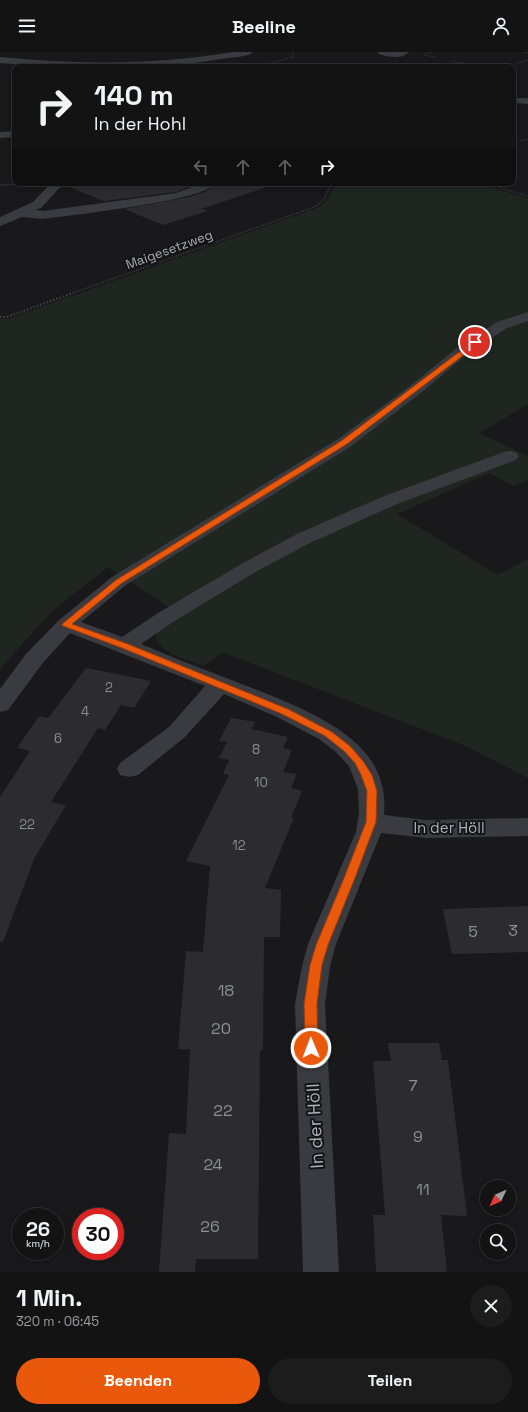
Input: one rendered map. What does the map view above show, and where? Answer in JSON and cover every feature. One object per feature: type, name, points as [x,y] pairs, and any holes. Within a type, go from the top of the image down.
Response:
[{"type":"street","points":[[136,64],[165,63],[249,52]]},
{"type":"street","points":[[382,52],[395,55],[406,52]]},
{"type":"street","points":[[0,60],[51,64]]},
{"type":"street","points":[[0,135],[12,134]]},
{"type":"street","points":[[0,222],[23,213],[37,205],[55,186]]},
{"type":"street","points":[[23,213],[43,215],[177,196],[205,186]]},
{"type":"street","points":[[0,705],[34,659],[66,624],[119,581],[344,443],[416,389],[462,351],[502,325],[528,316]]},
{"type":"street","points":[[125,646],[156,624],[267,558],[300,541],[390,501],[510,456]]},
{"type":"street","name":"In der Höll","points":[[66,624],[220,684],[309,724],[328,734],[347,748],[358,761],[366,775],[370,786],[372,806],[371,822],[350,878],[322,945],[316,965],[310,1004],[319,1222],[318,1243],[321,1272]]},
{"type":"street","points":[[129,769],[177,732],[220,684]]},
{"type":"street","name":"In der Höll","points":[[371,822],[426,829],[528,827]]},
{"type":"path","points":[[264,64],[293,57],[293,52]]},
{"type":"path","points":[[424,54],[433,52]]},
{"type":"path","points":[[524,52],[528,53]]},
{"type":"path","points":[[515,64],[528,60]]},
{"type":"path","points":[[452,61],[466,64]]},
{"type":"path","points":[[516,142],[528,139]]},
{"type":"path","name":"Maigesetzweg","points":[[0,317],[7,316],[317,206],[324,199],[330,186]]},
{"type":"path","points":[[498,186],[500,188],[528,196]]},
{"type":"shaded area","points":[[334,186],[494,186],[496,189],[528,198],[528,404],[480,433],[528,456],[528,480],[514,486],[489,473],[397,514],[498,575],[528,559],[528,778],[468,747],[222,652],[204,666],[174,655],[162,646],[157,640],[155,633],[178,613],[108,567],[51,612],[0,669],[0,319],[8,319],[320,207],[327,200]]},
{"type":"building","points":[[66,186],[191,186],[176,192],[104,201]]},
{"type":"building","points":[[214,186],[264,186],[264,188],[201,209],[207,211],[163,225],[124,209],[189,197],[207,191]]},
{"type":"building","points":[[86,668],[151,681],[134,708],[121,705],[105,730],[98,728],[51,802],[66,805],[34,859],[3,942],[0,942],[0,797],[30,751],[17,748],[39,716],[48,718]]},
{"type":"building","points":[[231,718],[255,722],[252,729],[288,737],[283,748],[292,750],[283,772],[297,774],[291,788],[302,791],[291,818],[294,818],[265,888],[281,890],[280,937],[264,937],[263,1050],[260,1050],[258,1259],[196,1259],[195,1272],[159,1272],[169,1133],[186,1134],[190,1049],[178,1049],[186,951],[203,952],[210,866],[186,861],[229,775],[223,774],[229,760],[219,758],[227,742],[219,741]]},
{"type":"building","points":[[528,906],[528,952],[452,954],[443,909]]},
{"type":"building","points":[[388,1043],[439,1043],[442,1060],[448,1060],[467,1216],[441,1215],[447,1272],[376,1272],[373,1215],[385,1215],[373,1061],[391,1061]]},
{"type":"route","points":[[311,1048],[310,1004],[316,965],[322,945],[350,878],[371,822],[372,791],[366,775],[358,761],[347,748],[328,734],[285,712],[220,684],[66,624],[119,581],[344,443],[475,342]]}]
